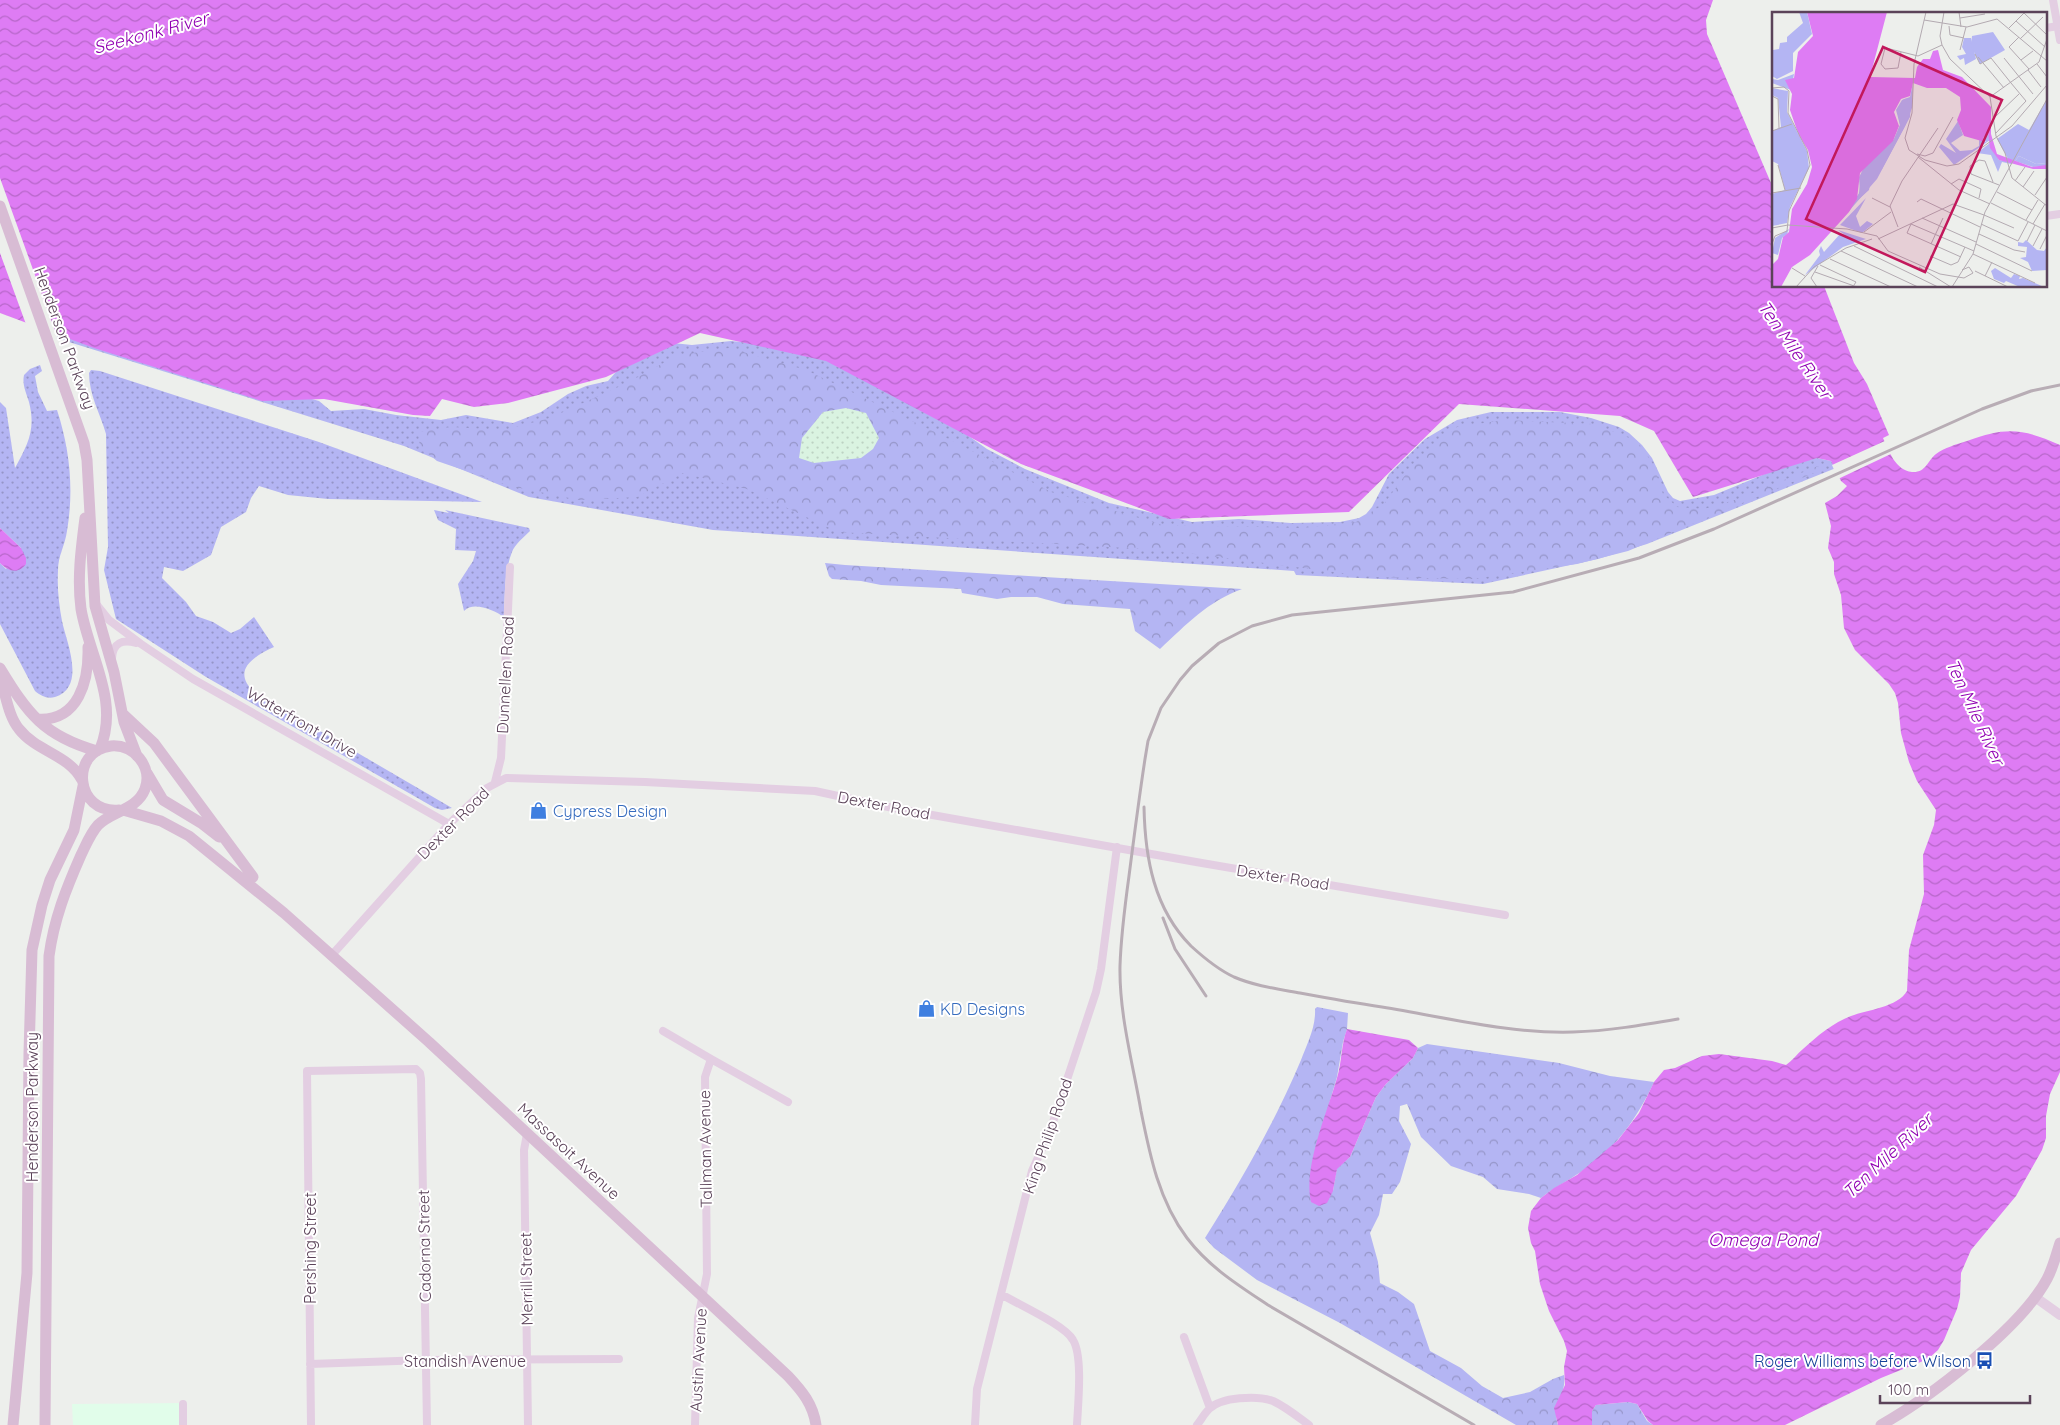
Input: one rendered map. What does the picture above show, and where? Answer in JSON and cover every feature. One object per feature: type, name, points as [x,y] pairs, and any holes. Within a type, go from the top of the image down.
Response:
[{"type":"main road","name":"Henderson Parkway","points":[[0,206],[84,443],[89,484],[94,600],[98,624],[112,664],[122,713],[137,756],[145,770],[146,782],[142,796],[135,803],[95,828],[70,878],[58,912],[49,956],[45,1425]]},
{"type":"main road","name":"Henderson Parkway","points":[[13,1425],[27,1273],[29,1044],[32,950],[39,914],[47,888],[74,830],[86,764],[99,750],[107,730],[108,717],[100,673],[81,607],[79,579],[89,484]]},
{"type":"main road","points":[[37,718],[50,718],[61,714],[78,697],[88,672],[87,633]]},
{"type":"main road","points":[[0,668],[18,696],[37,718],[59,737],[99,750],[118,746],[129,749],[137,756]]},
{"type":"main road","points":[[0,678],[18,729],[32,742],[69,763],[82,782],[86,795],[94,804],[104,809],[121,810]]},
{"type":"main road","points":[[122,713],[154,742],[254,877]]},
{"type":"main road","name":"Massasoit Avenue","points":[[145,770],[154,788],[163,800],[213,832],[230,849],[284,913]]},
{"type":"main road","name":"Massasoit Avenue","points":[[121,810],[161,821],[189,836],[284,913],[429,1042],[702,1295],[800,1389],[811,1405],[816,1425]]},
{"type":"main road","points":[[1881,1425],[1972,1360],[2035,1297],[2048,1278],[2060,1243]]},
{"type":"street","points":[[2053,0],[2060,40]]},
{"type":"street","points":[[2048,28],[2058,26]]},
{"type":"street","name":"Dunnellen Road","points":[[495,782],[501,758],[510,567]]},
{"type":"street","name":"Waterfront Drive","points":[[94,600],[109,620],[201,684],[449,824]]},
{"type":"street","points":[[112,664],[112,651],[117,644],[127,641],[141,644]]},
{"type":"street","name":"Dexter Road","points":[[332,956],[449,824],[495,782],[506,778],[645,782],[815,792],[893,808],[1505,915]]},
{"type":"street","name":"King Philip Road","points":[[975,1425],[977,1389],[1032,1171],[1050,1130],[1096,992],[1101,969],[1117,847]]},
{"type":"street","points":[[663,1031],[788,1102]]},
{"type":"street","name":"Tallman Avenue","points":[[702,1295],[707,1274],[704,1077],[711,1059]]},
{"type":"street","name":"Cadorna Street","points":[[307,1071],[416,1069],[421,1079],[427,1425]]},
{"type":"street","name":"Pershing Street","points":[[307,1071],[311,1425]]},
{"type":"street","name":"Merrill Street","points":[[527,1134],[524,1150],[528,1425]]},
{"type":"street","points":[[1001,1294],[1062,1328],[1073,1338],[1078,1357],[1078,1425]]},
{"type":"street","name":"Austin Avenue","points":[[695,1425],[698,1318],[702,1295]]},
{"type":"street","points":[[2035,1297],[2060,1316]]},
{"type":"street","points":[[1184,1338],[1210,1408]]},
{"type":"street","name":"Standish Avenue","points":[[310,1364],[426,1360],[619,1359]]},
{"type":"street","points":[[1197,1425],[1210,1408],[1235,1399],[1260,1398],[1274,1402],[1309,1425]]},
{"type":"street","points":[[183,1404],[183,1425]]},
{"type":"shaded area","points":[[187,1403],[187,1408],[183,1409],[182,1425],[73,1425],[72,1404]]},
{"type":"green space","points":[[53,326],[319,401],[331,411],[364,409],[441,420],[466,415],[513,423],[541,412],[568,394],[586,386],[608,381],[622,365],[663,342],[692,345],[731,341],[809,349],[959,429],[987,449],[1025,469],[1109,503],[1192,522],[1239,519],[1291,523],[1340,522],[1359,518],[1372,507],[1389,474],[1425,439],[1457,420],[1491,412],[1560,412],[1591,418],[1619,427],[1642,445],[1652,458],[1668,492],[1673,498],[1680,501],[1714,495],[1789,464],[1817,458],[1831,461],[1836,468],[1647,544],[1598,559],[1483,584],[1296,575],[1294,571],[713,530],[529,497],[404,446],[56,338]]},
{"type":"green space","points":[[729,348],[806,370],[941,435],[1051,492],[1163,525],[1302,528],[1356,522],[1384,504],[1414,463],[1457,427],[1504,420],[1594,424],[1637,441],[1653,464],[1663,494],[1677,507],[1704,509],[1738,499],[1818,466],[1821,470],[1628,551],[1577,564],[1472,579],[1373,577],[1163,550],[838,532],[747,489],[683,473],[637,497],[579,500],[510,486],[437,461],[420,447],[418,432],[451,427],[504,430],[550,418],[627,383],[678,355]]},
{"type":"green space","points":[[40,365],[42,371],[35,376],[38,392],[47,411],[57,410],[70,470],[69,516],[58,565],[58,584],[61,615],[70,651],[72,674],[70,684],[65,692],[52,698],[44,697],[35,691],[0,624],[0,563],[6,569],[21,548],[0,528],[0,402],[6,408],[15,468],[27,444],[32,421],[24,385],[24,375],[30,369]]},
{"type":"green space","points":[[91,370],[100,371],[319,442],[482,502],[328,499],[288,495],[259,486],[251,498],[246,512],[221,527],[211,555],[183,571],[164,567],[162,578],[186,602],[196,616],[213,622],[231,633],[240,629],[254,617],[274,647],[258,655],[247,666],[245,678],[255,693],[452,808],[442,810],[435,808],[206,677],[116,619],[104,570],[108,547],[106,434],[89,381]]},
{"type":"green space","points":[[434,510],[449,513],[445,510],[529,528],[530,531],[515,546],[509,560],[505,584],[504,617],[489,609],[478,607],[468,608],[464,611],[458,584],[473,561],[476,551],[455,550],[456,529],[438,520]]},
{"type":"green space","points":[[825,563],[1242,589],[1218,600],[1208,607],[1160,649],[1135,631],[1130,609],[1063,604],[1037,597],[997,599],[962,593],[961,589],[881,585],[861,581],[832,579],[829,576]]},
{"type":"green space","points":[[1317,1007],[1348,1013],[1347,1029],[1337,1077],[1324,1121],[1333,1191],[1337,1168],[1350,1157],[1376,1097],[1386,1084],[1413,1058],[1418,1048],[1427,1044],[1559,1063],[1610,1076],[1654,1082],[1640,1109],[1612,1146],[1589,1166],[1541,1198],[1529,1194],[1497,1189],[1483,1177],[1451,1166],[1421,1137],[1407,1104],[1400,1106],[1399,1121],[1411,1144],[1400,1182],[1392,1194],[1383,1194],[1379,1215],[1370,1233],[1378,1262],[1380,1283],[1398,1292],[1414,1304],[1430,1351],[1461,1368],[1482,1386],[1503,1398],[1530,1392],[1564,1375],[1557,1413],[1558,1425],[1516,1425],[1340,1323],[1257,1280],[1214,1248],[1205,1238],[1269,1129],[1301,1060],[1313,1029],[1315,1009]]},
{"type":"green space","points":[[1628,1402],[1637,1404],[1647,1421],[1653,1425],[1592,1425],[1592,1411],[1596,1405]]},
{"type":"sand","points":[[846,408],[866,413],[879,438],[873,449],[861,458],[814,463],[799,458],[802,438],[823,412]]},
{"type":"water","points":[[0,0],[1713,0],[1706,20],[1707,34],[1772,185],[1772,288],[1825,288],[1854,363],[1867,384],[1889,435],[1883,438],[1897,464],[1906,470],[1917,472],[1923,469],[1936,454],[1947,448],[1993,433],[2014,431],[2035,435],[2060,445],[2060,1072],[2050,1094],[2046,1116],[2046,1138],[2042,1150],[2016,1196],[1971,1250],[1961,1273],[1960,1297],[1957,1309],[1944,1340],[1938,1350],[1928,1359],[1881,1378],[1785,1425],[1653,1425],[1648,1421],[1637,1404],[1628,1402],[1596,1405],[1592,1411],[1592,1425],[1558,1425],[1554,1408],[1565,1385],[1564,1367],[1567,1351],[1549,1311],[1540,1284],[1535,1251],[1528,1228],[1531,1211],[1541,1198],[1577,1175],[1618,1140],[1639,1113],[1654,1082],[1664,1070],[1675,1068],[1702,1056],[1719,1054],[1772,1061],[1786,1065],[1825,1030],[1838,1022],[1897,1001],[1907,991],[1909,950],[1924,894],[1923,855],[1934,825],[1936,810],[1917,781],[1909,762],[1901,733],[1895,693],[1889,684],[1855,650],[1844,628],[1841,595],[1834,574],[1834,562],[1828,548],[1831,526],[1825,503],[1837,496],[1847,486],[1841,481],[1831,461],[1817,458],[1693,497],[1654,431],[1620,416],[1459,404],[1349,512],[1169,519],[1021,464],[826,361],[700,333],[606,377],[508,403],[474,407],[442,399],[430,416],[413,415],[324,399],[262,401],[94,348],[0,313]]},
{"type":"water","points":[[0,528],[21,548],[26,558],[26,564],[20,570],[10,570],[0,563]]},
{"type":"water","points":[[1347,1029],[1409,1040],[1418,1048],[1413,1058],[1386,1084],[1376,1097],[1350,1157],[1337,1169],[1333,1191],[1327,1203],[1319,1206],[1311,1202],[1309,1188],[1310,1173],[1317,1140],[1339,1072]]},
{"type":"pier","points":[[0,178],[58,339],[27,327],[0,253]]},
{"type":"pier","points":[[1887,440],[1893,453],[1838,479],[1832,465]]},
{"type":"railway","points":[[1474,1425],[1268,1305],[1246,1290],[1205,1258],[1187,1238],[1169,1209],[1148,1145],[1127,1039],[1120,984],[1121,943],[1145,759],[1148,741],[1161,708],[1192,666],[1219,643],[1252,626],[1292,615],[1513,592],[1639,558],[1714,529],[1982,409],[2031,391],[2060,385]]},
{"type":"railway","points":[[1144,807],[1150,864],[1154,882],[1168,916],[1191,946],[1211,963],[1234,977],[1275,989],[1501,1028],[1573,1032],[1626,1027],[1678,1019]]},
{"type":"railway","points":[[1163,918],[1175,949],[1206,996]]},
{"type":"place","name":"Cypress Design","points":[[539,811]]},
{"type":"place","name":"KD Designs","points":[[926,1009]]},
{"type":"place","name":"Roger Williams before Wilson","points":[[1985,1361]]},
{"type":"water label","name":"Seekonk River","points":[[151,33]]},
{"type":"water label","name":"Ten Mile River","points":[[1795,350]]},
{"type":"water label","name":"Ten Mile River","points":[[1975,712]]},
{"type":"water label","name":"Ten Mile River","points":[[1888,1156]]},
{"type":"water label","name":"Omega Pond","points":[[1763,1240]]}]
